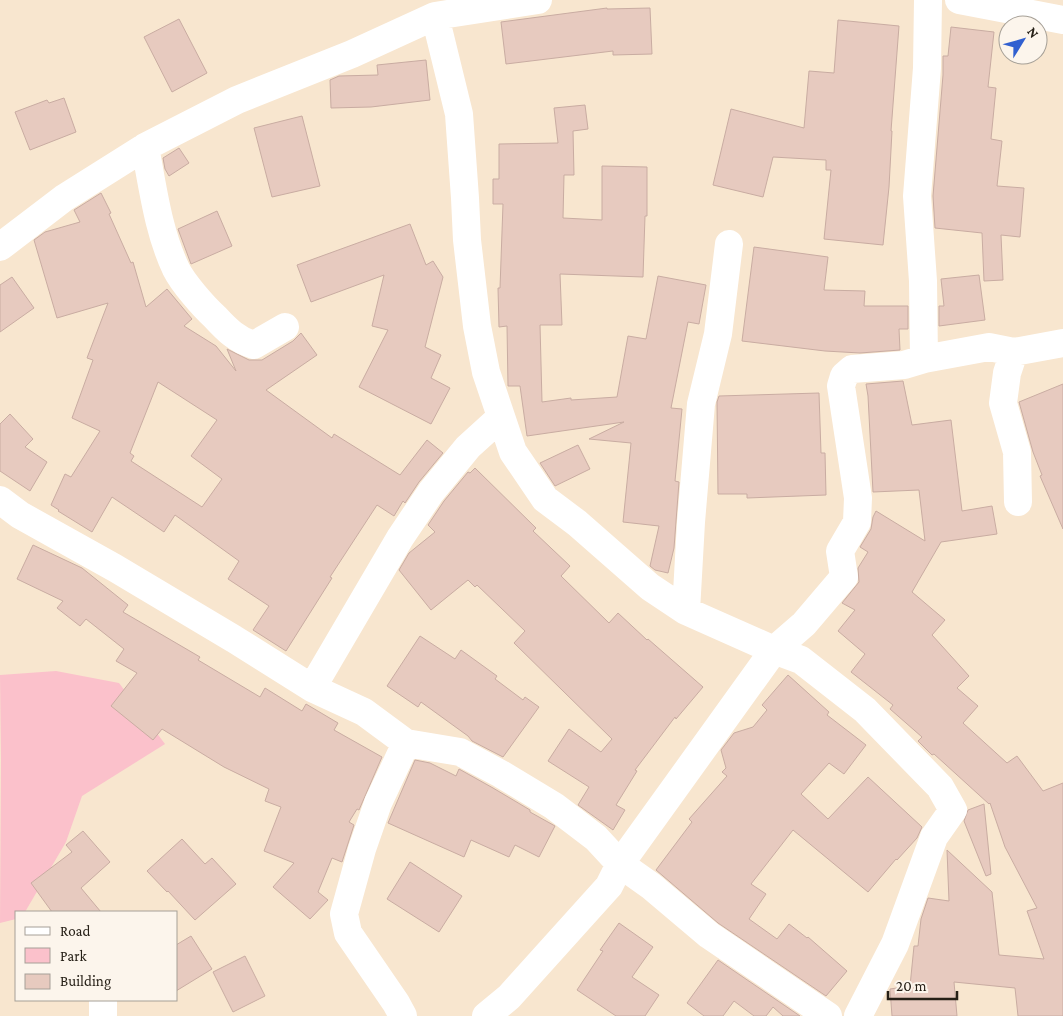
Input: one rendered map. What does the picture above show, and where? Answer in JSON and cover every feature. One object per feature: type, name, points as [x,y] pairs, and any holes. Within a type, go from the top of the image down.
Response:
[{"type":"street","points":[[0,247],[64,198],[145,147],[238,100],[352,54],[435,16],[538,0]]},
{"type":"street","points":[[924,359],[923,281],[917,196],[927,68],[928,0]]},
{"type":"street","points":[[959,0],[1063,20]]},
{"type":"street","points":[[435,16],[459,114],[467,240],[477,326],[486,372],[513,452],[545,499],[576,523],[650,587],[686,611],[801,660],[865,710],[940,787],[953,810],[934,836],[895,944],[858,1016]]},
{"type":"street","points":[[145,147],[163,237],[177,271],[207,310],[234,336],[254,345],[285,327]]},
{"type":"street","points":[[686,611],[701,404],[718,334],[729,244]]},
{"type":"street","points":[[486,1016],[508,997],[609,886],[620,864],[774,650],[804,624],[844,577],[840,551],[857,522],[858,498],[841,386],[844,376],[852,370],[904,365],[924,359],[989,347],[1014,352],[1063,343]]},
{"type":"street","points":[[1014,352],[1006,373],[1003,403],[1017,452],[1018,502]]},
{"type":"street","points":[[312,688],[400,538],[431,492],[468,447],[501,417]]},
{"type":"street","points":[[0,500],[20,515],[115,568],[312,688],[364,712],[406,743],[460,752],[554,806],[596,838],[620,864],[651,886],[709,935],[828,1016]]},
{"type":"street","points":[[801,660],[807,643],[804,624]]},
{"type":"street","points":[[403,1016],[348,933],[344,914],[362,849],[378,803],[406,743]]},
{"type":"street","points":[[102,1001],[103,1016]]},
{"type":"green space","points":[[56,671],[119,683],[165,744],[82,796],[66,842],[26,911],[15,911],[15,919],[0,923],[1,760],[0,675]]},
{"type":"building","points":[[607,8],[650,8],[652,54],[613,55],[613,51],[506,64],[501,22]]},
{"type":"building","points":[[179,19],[207,73],[172,92],[144,37]]},
{"type":"building","points":[[838,20],[899,26],[889,187],[883,245],[824,239],[831,170],[826,170],[826,160],[773,157],[763,197],[713,185],[731,109],[804,128],[809,71],[834,73]]},
{"type":"building","points":[[951,27],[994,32],[988,87],[996,88],[991,139],[1002,141],[997,186],[1024,188],[1020,237],[1001,235],[1003,280],[984,281],[982,233],[935,228],[933,196],[943,56],[948,56]]},
{"type":"building","points":[[426,60],[430,100],[371,107],[331,108],[330,80],[339,76],[378,75],[377,65]]},
{"type":"building","points":[[64,98],[76,132],[30,150],[15,112],[47,100],[49,103]]},
{"type":"building","points":[[585,105],[588,129],[573,131],[574,175],[564,175],[563,218],[602,220],[602,166],[647,167],[647,216],[645,216],[643,277],[560,274],[562,325],[540,325],[542,402],[571,398],[571,400],[617,397],[628,336],[646,339],[658,276],[706,285],[699,324],[688,322],[671,408],[682,409],[675,481],[679,482],[674,548],[668,573],[655,570],[650,566],[659,526],[623,522],[631,443],[589,439],[624,422],[527,436],[520,386],[508,386],[507,326],[499,327],[498,288],[500,288],[503,204],[493,204],[493,179],[499,179],[499,144],[558,143],[554,108]]},
{"type":"building","points":[[302,116],[320,186],[272,197],[254,128]]},
{"type":"building","points":[[179,148],[189,163],[169,176],[165,169],[163,158]]},
{"type":"building","points":[[101,193],[131,263],[133,262],[146,307],[167,289],[192,319],[184,326],[216,346],[236,371],[227,349],[249,360],[262,360],[293,341],[301,333],[317,355],[266,390],[332,438],[334,434],[400,475],[427,440],[443,453],[419,482],[405,503],[403,501],[394,516],[377,505],[330,577],[332,578],[286,651],[253,630],[269,606],[228,579],[239,561],[175,515],[164,532],[112,497],[92,532],[51,505],[65,474],[71,477],[100,431],[72,418],[93,360],[87,358],[108,303],[57,318],[34,240],[45,232],[80,222],[74,210]],"holes":[[[158,382],[217,420],[191,456],[222,479],[202,507],[131,461],[134,456],[130,453]]]},
{"type":"building","points":[[217,211],[232,246],[191,264],[178,229]]},
{"type":"building","points":[[410,224],[426,265],[433,261],[443,277],[425,347],[441,355],[431,378],[450,388],[431,424],[359,387],[388,330],[372,326],[384,275],[311,302],[297,265]]},
{"type":"building","points":[[754,247],[828,257],[824,290],[865,291],[864,306],[908,306],[908,329],[899,329],[900,350],[860,353],[825,351],[742,341]]},
{"type":"building","points":[[979,275],[985,320],[939,326],[939,306],[944,306],[941,279]]},
{"type":"building","points":[[12,277],[34,308],[0,332],[0,285]]},
{"type":"building","points":[[903,381],[912,425],[951,420],[962,511],[992,506],[997,534],[941,542],[912,592],[945,620],[932,635],[969,676],[957,688],[978,706],[963,723],[1007,763],[1017,756],[1043,791],[1063,783],[1063,1016],[1018,1016],[1015,988],[954,982],[957,1016],[892,1016],[890,989],[910,986],[914,946],[918,946],[921,919],[928,898],[949,901],[947,850],[992,892],[999,955],[1044,959],[1027,911],[1037,908],[1005,847],[990,803],[934,754],[932,755],[918,741],[922,737],[890,709],[893,705],[851,672],[865,654],[838,631],[855,610],[842,603],[859,582],[858,568],[868,552],[860,547],[871,529],[876,511],[925,541],[919,490],[873,492],[866,384]]},
{"type":"building","points":[[1063,384],[1063,529],[1040,476],[1042,475],[1033,452],[1019,402]]},
{"type":"building","points":[[819,393],[821,453],[825,453],[826,495],[747,498],[747,494],[718,494],[717,402],[719,396]]},
{"type":"building","points":[[10,414],[33,439],[25,447],[47,462],[30,491],[0,471],[0,424]]},
{"type":"building","points":[[578,445],[590,469],[555,486],[540,463]]},
{"type":"building","points":[[475,468],[536,528],[533,531],[570,566],[561,576],[609,623],[618,613],[703,687],[676,719],[675,717],[635,770],[637,771],[616,805],[625,810],[613,830],[578,805],[589,787],[548,761],[569,729],[601,752],[612,739],[514,643],[525,631],[477,585],[475,587],[468,580],[431,610],[399,570],[409,553],[435,532],[428,525],[444,501],[468,472],[470,473]]},
{"type":"building","points":[[33,545],[82,568],[128,605],[123,612],[200,657],[198,660],[260,697],[265,688],[302,711],[306,704],[338,723],[334,730],[382,757],[359,810],[357,809],[349,822],[354,825],[342,862],[332,858],[318,892],[328,900],[310,919],[273,887],[294,863],[264,851],[281,807],[265,801],[269,789],[224,767],[162,729],[153,740],[111,706],[137,673],[116,661],[124,649],[86,619],[80,626],[57,608],[63,601],[17,579]]},
{"type":"building","points":[[420,636],[455,659],[461,650],[497,676],[495,679],[523,700],[525,697],[539,707],[503,757],[472,741],[468,736],[421,702],[418,707],[387,686]]},
{"type":"building","points":[[788,675],[829,712],[827,715],[866,745],[844,774],[829,763],[801,794],[828,819],[868,777],[922,827],[917,838],[868,892],[793,830],[751,884],[766,894],[749,919],[777,939],[789,924],[808,937],[847,971],[826,996],[718,923],[656,870],[692,822],[689,819],[727,776],[722,772],[726,768],[721,750],[734,733],[753,727],[767,710],[762,705]]},
{"type":"building","points":[[415,760],[430,763],[456,776],[459,769],[555,826],[539,857],[515,845],[509,857],[471,840],[464,857],[388,823]]},
{"type":"building","points":[[984,804],[991,874],[986,876],[964,821],[968,810]]},
{"type":"building","points":[[83,831],[110,862],[81,888],[100,911],[51,911],[31,883],[72,852],[66,845]]},
{"type":"building","points":[[182,839],[205,864],[212,858],[236,884],[195,920],[147,871]]},
{"type":"building","points":[[410,862],[462,896],[439,932],[387,899]]},
{"type":"building","points":[[619,923],[653,947],[632,977],[659,995],[645,1016],[616,1016],[577,990],[603,951],[600,950]]},
{"type":"building","points":[[191,936],[212,969],[178,990],[178,944]]},
{"type":"building","points":[[245,956],[265,996],[233,1012],[213,972]]},
{"type":"building","points":[[718,960],[800,1016],[783,1016],[773,1007],[766,1016],[754,1016],[734,1001],[723,1016],[704,1016],[687,1003]]}]
